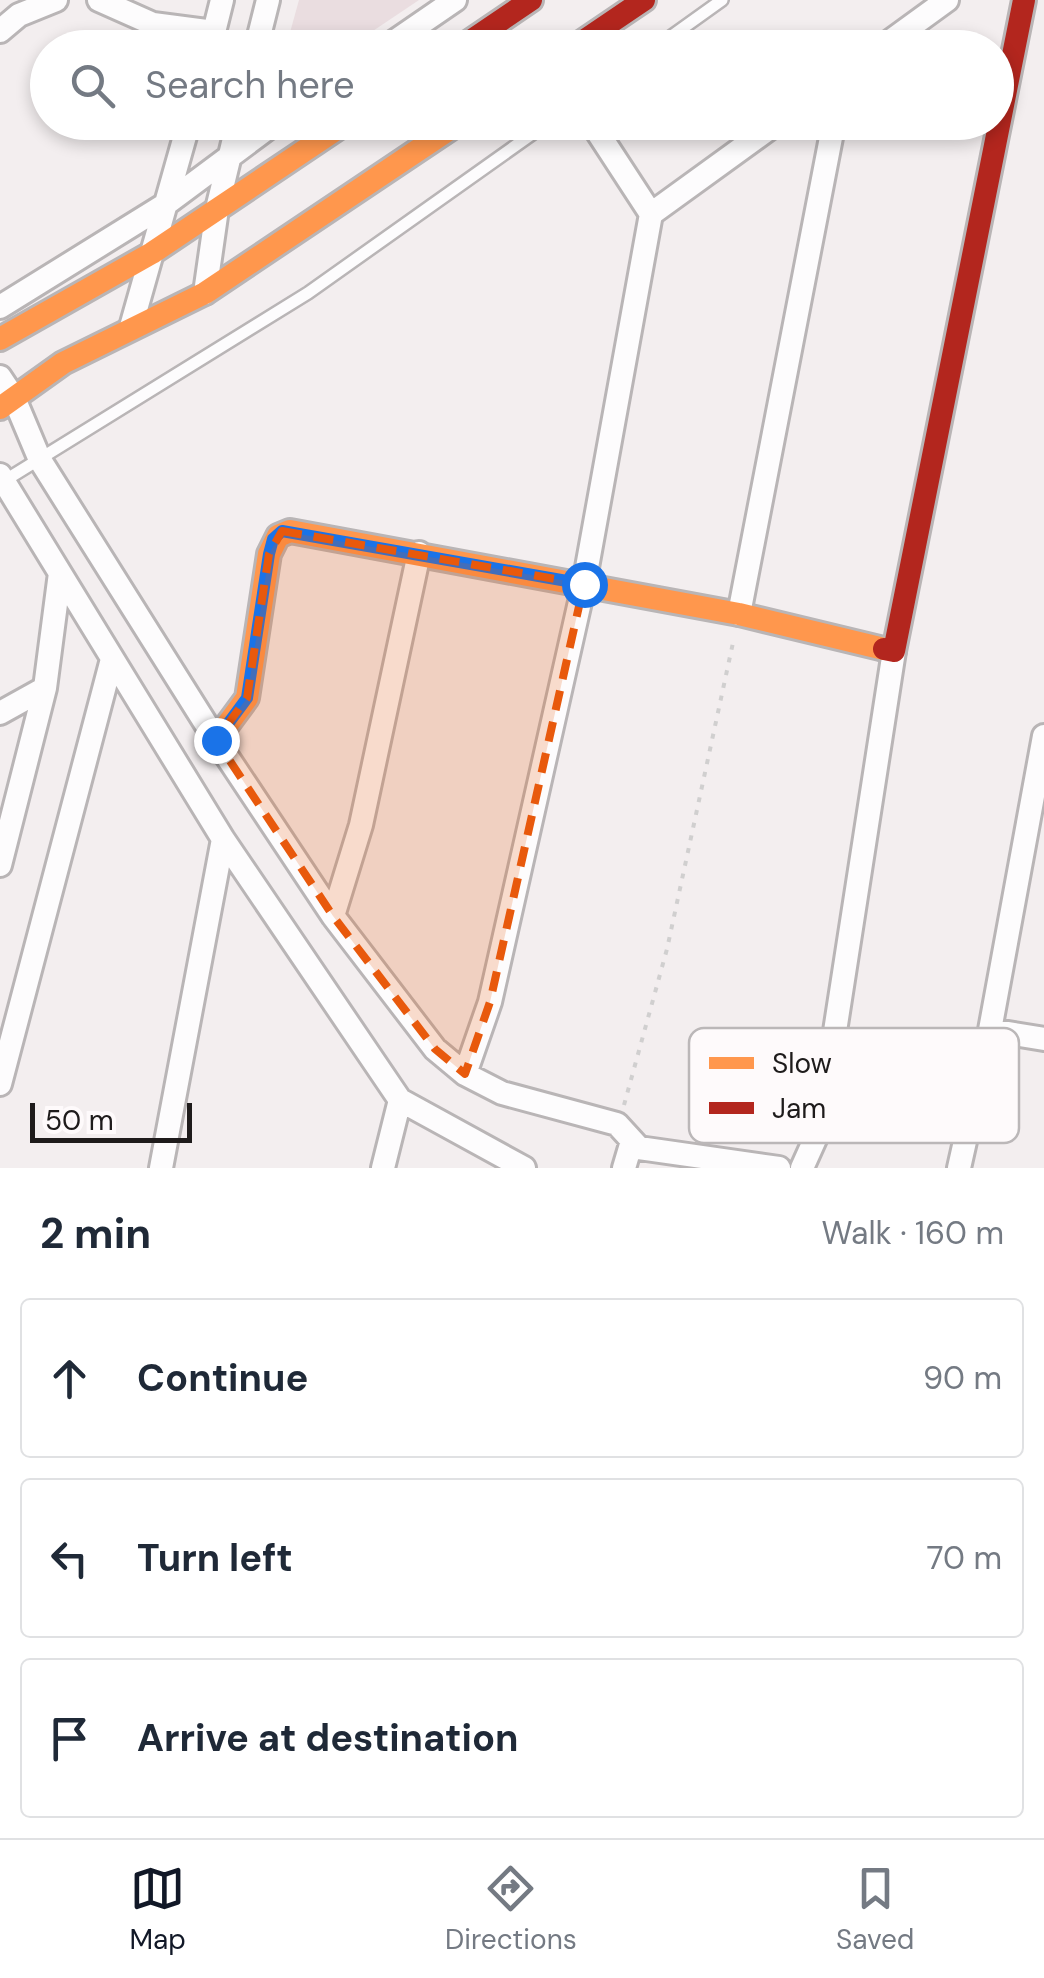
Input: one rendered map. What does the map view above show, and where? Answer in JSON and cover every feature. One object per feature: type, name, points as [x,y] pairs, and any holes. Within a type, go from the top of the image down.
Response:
[{"type":"street","points":[[0,31],[19,15],[56,0]]},
{"type":"street","points":[[99,0],[175,30]]},
{"type":"street","points":[[214,30],[222,0]]},
{"type":"street","points":[[260,30],[268,0]]},
{"type":"street","points":[[412,30],[455,0]]},
{"type":"street","points":[[487,30],[531,0]]},
{"type":"street","points":[[600,30],[644,0]]},
{"type":"street","points":[[906,30],[947,0]]},
{"type":"street","points":[[1014,50],[1024,0]]},
{"type":"street","points":[[132,327],[184,140]]},
{"type":"street","points":[[205,292],[217,209],[234,140]]},
{"type":"street","points":[[0,306],[166,204],[250,140]]},
{"type":"street","points":[[0,339],[152,253],[320,140]]},
{"type":"street","points":[[7,403],[63,363],[205,292],[433,140]]},
{"type":"street","points":[[603,140],[652,214]]},
{"type":"street","points":[[466,1074],[490,1002],[584,584],[652,214],[753,140]]},
{"type":"street","points":[[738,614],[830,140]]},
{"type":"street","points":[[836,1028],[894,651],[996,140]]},
{"type":"street","points":[[0,377],[7,403],[40,460],[216,740],[333,916],[434,1049],[466,1074],[502,1093],[638,1146],[780,1168]]},
{"type":"street","points":[[1,480],[223,839],[400,1100],[524,1168]]},
{"type":"street","points":[[216,740],[247,698],[273,539],[282,531],[296,530],[738,614],[894,651]]},
{"type":"street","points":[[333,916],[361,824],[419,553]]},
{"type":"street","points":[[0,864],[45,688],[60,573]]},
{"type":"street","points":[[0,1084],[112,659]]},
{"type":"street","points":[[0,713],[45,688]]},
{"type":"street","points":[[990,1028],[1044,736]]},
{"type":"street","points":[[162,1168],[223,839]]},
{"type":"street","points":[[1019,1035],[1044,1039]]},
{"type":"street","points":[[383,1168],[400,1100]]},
{"type":"street","points":[[802,1168],[813,1143]]},
{"type":"street","points":[[959,1168],[965,1143]]},
{"type":"street","points":[[625,1167],[638,1146]]},
{"type":"lane","points":[[680,30],[722,0]]},
{"type":"lane","points":[[1,480],[40,460],[308,293],[524,140]]},
{"type":"path","points":[[638,1146],[636,1074],[667,949],[738,614]]},
{"type":"highlighted area","points":[[282,531],[584,584],[490,1002],[465,1074],[435,1049],[333,916],[216,740],[247,698],[269,554]]},
{"type":"shaded area","points":[[299,0],[419,0],[374,30],[291,30]]},
{"type":"traffic: slow","points":[[0,339],[152,253],[320,140]]},
{"type":"traffic: slow","points":[[0,408],[63,363],[205,293],[433,140]]},
{"type":"traffic: slow","points":[[216,740],[247,698],[269,554],[278,536],[290,531],[739,614],[884,649]]},
{"type":"traffic: jam","points":[[487,30],[531,0]]},
{"type":"traffic: jam","points":[[600,30],[644,0]]},
{"type":"traffic: jam","points":[[1014,50],[1024,0]]},
{"type":"traffic: jam","points":[[884,649],[894,651],[996,140]]},
{"type":"route","points":[[216,740],[247,698],[269,554],[273,539],[282,531],[296,530],[584,584]]}]
